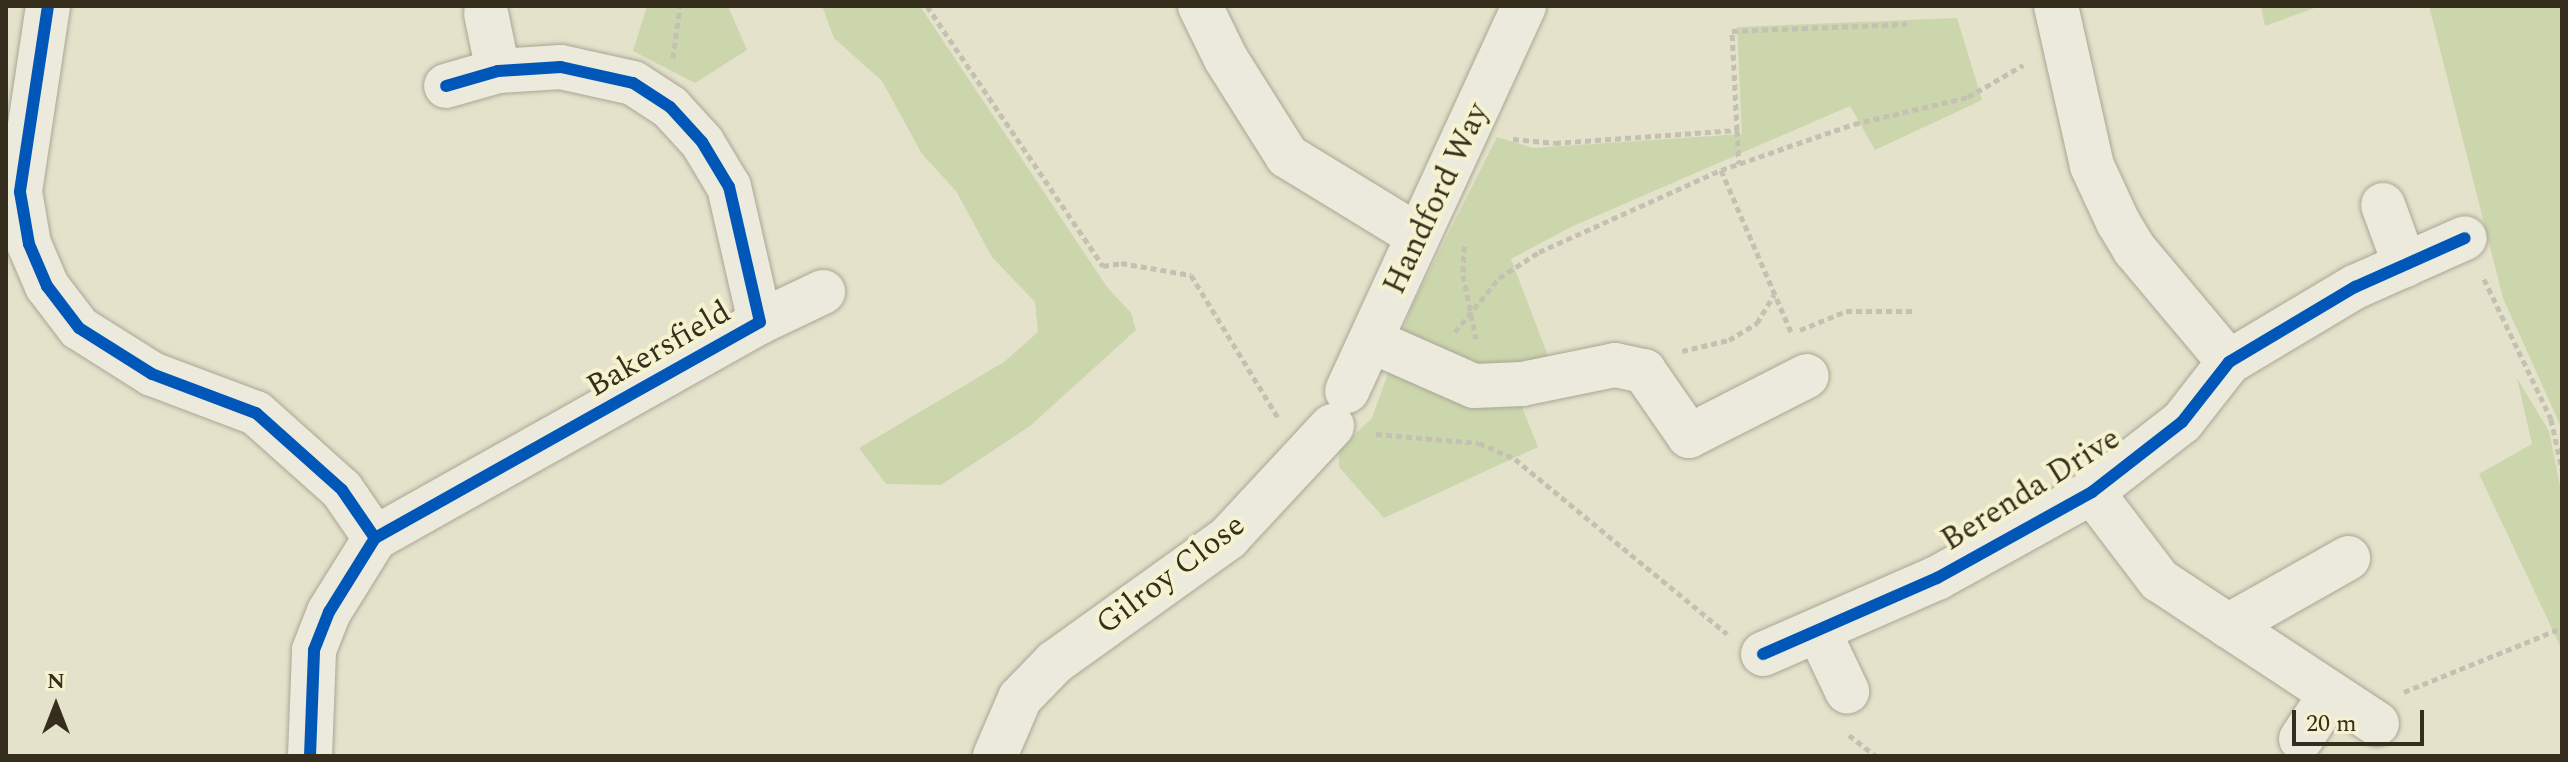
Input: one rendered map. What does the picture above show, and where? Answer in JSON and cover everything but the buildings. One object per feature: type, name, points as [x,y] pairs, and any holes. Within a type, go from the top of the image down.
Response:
[{"type":"street","points":[[1200,6],[1226,59],[1287,156],[1418,236]]},
{"type":"street","name":"Handford Way","points":[[1339,409],[1524,6]]},
{"type":"street","points":[[486,13],[498,71]]},
{"type":"street","points":[[2060,18],[2092,166],[2118,222],[2135,250],[2229,362]]},
{"type":"street","points":[[33,19],[20,192],[29,244],[47,286],[79,328],[152,374],[256,413],[342,490],[375,538]]},
{"type":"street","name":"Bakersfield","points":[[446,86],[498,71],[561,67],[633,83],[670,107],[702,142],[729,187],[760,322]]},
{"type":"street","points":[[2383,205],[2405,265]]},
{"type":"street","name":"Berenda Drive","points":[[1763,654],[1937,578],[2092,492],[2182,422],[2229,362],[2355,287],[2465,238]]},
{"type":"street","name":"Bakersfield","points":[[310,756],[314,650],[329,612],[375,538],[760,322],[823,292]]},
{"type":"street","points":[[1372,341],[1474,386],[1522,384],[1615,365],[1652,377],[1689,436],[1807,376]]},
{"type":"street","name":"Gilroy Close","points":[[995,756],[1020,698],[1055,662],[1228,538],[1303,461],[1339,409]]},
{"type":"street","name":"Berenda Drive","points":[[2092,492],[2159,580],[2354,710]]},
{"type":"street","points":[[2228,626],[2348,558]]},
{"type":"street","points":[[1818,630],[1847,691]]},
{"type":"street","points":[[2301,739],[2354,710]]},
{"type":"path","points":[[927,6],[1103,266],[1121,263],[1191,275],[1303,461]]},
{"type":"path","points":[[1428,365],[1499,278],[1539,252],[1721,170],[1854,124],[1968,97],[2022,66],[2060,18]]},
{"type":"path","points":[[1739,164],[1732,31],[1907,24]]},
{"type":"path","points":[[1477,112],[1512,139],[1555,143],[1737,130]]},
{"type":"path","points":[[1503,152],[1512,139]]},
{"type":"path","points":[[1721,170],[1807,376]]},
{"type":"path","points":[[1465,230],[1463,275],[1479,349],[1474,386],[1479,443]]},
{"type":"path","points":[[2465,238],[2551,419],[2562,470]]},
{"type":"path","points":[[1652,377],[1668,357],[1729,340],[1757,323],[1775,295]]},
{"type":"path","points":[[1792,334],[1846,311],[1915,311]]},
{"type":"path","points":[[1339,409],[1479,443],[1515,459],[1739,645],[1763,654]]},
{"type":"path","points":[[2354,710],[2562,628]]},
{"type":"green space","points":[[647,6],[728,6],[747,50],[695,83],[633,51]]},
{"type":"green space","points":[[822,6],[920,6],[1107,287],[1131,313],[1136,330],[1030,426],[941,485],[886,484],[859,448],[1004,362],[1038,332],[1035,302],[992,257],[956,191],[922,154],[882,81],[834,38]]},
{"type":"green space","points":[[2261,6],[2320,6],[2265,26]]},
{"type":"green space","points":[[2429,6],[2562,6],[2562,429],[2503,298]]},
{"type":"green space","points":[[1957,18],[1982,100],[1875,150],[1850,106],[1571,227],[1511,259],[1561,390],[1522,407],[1538,447],[1384,518],[1339,467],[1339,450],[1372,418],[1411,308],[1497,137],[1533,148],[1742,134],[1737,27]]},
{"type":"green space","points":[[2517,378],[2549,431],[2562,496],[2562,650],[2479,474],[2532,444]]},
{"type":"cycle path","points":[[48,6],[20,192],[29,244],[47,286],[79,328],[152,374],[256,413],[342,490],[375,538]]},
{"type":"cycle path","points":[[310,756],[314,650],[329,612],[375,538],[760,322],[729,187],[702,142],[670,107],[633,83],[561,67],[498,71],[446,86]]},
{"type":"cycle path","points":[[1763,654],[1937,578],[2092,492],[2182,422],[2229,362],[2355,287],[2465,238]]}]
